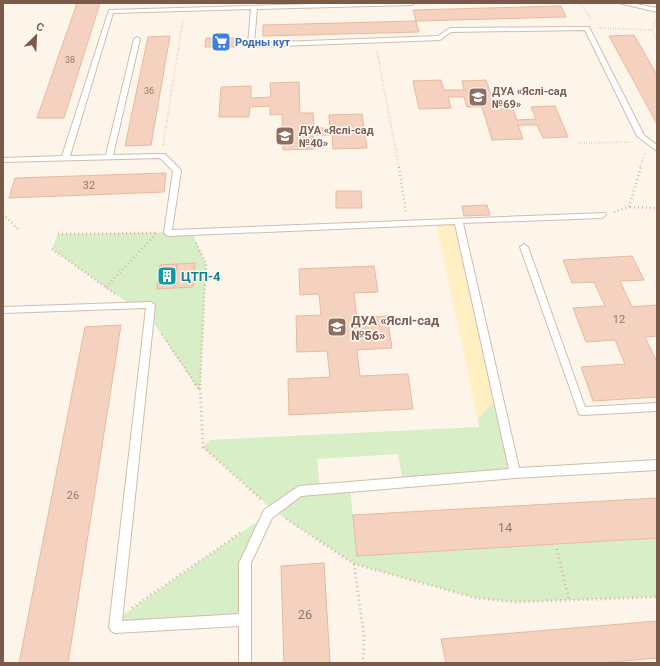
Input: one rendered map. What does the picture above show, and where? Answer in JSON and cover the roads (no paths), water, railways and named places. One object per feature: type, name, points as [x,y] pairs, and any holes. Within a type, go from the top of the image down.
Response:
[{"type":"lane","points":[[64,159],[111,11],[184,10],[226,6],[254,7],[412,3]]},
{"type":"lane","points":[[622,3],[657,10]]},
{"type":"lane","points":[[254,7],[251,45],[440,38],[450,30],[587,28],[641,136],[657,149]]},
{"type":"lane","points":[[109,158],[137,39]]},
{"type":"lane","points":[[3,160],[162,156],[177,171],[168,233],[602,215]]},
{"type":"lane","points":[[459,222],[515,473]]},
{"type":"lane","points":[[524,247],[582,411],[657,407]]},
{"type":"lane","points":[[3,310],[151,305],[115,627],[245,620]]},
{"type":"lane","points":[[245,663],[245,563],[271,512],[299,491],[515,473],[657,465]]},
{"type":"place","name":"Родны кут","points":[[221,42]]},
{"type":"place","name":"ДУА «Яслі-сад №69»","points":[[478,97]]},
{"type":"place","name":"ДУА «Яслі-сад №40»","points":[[285,136]]},
{"type":"place","name":"ЦТП-4","points":[[167,276]]},
{"type":"place","name":"ДУА «Яслі-сад №56»","points":[[337,327]]}]
